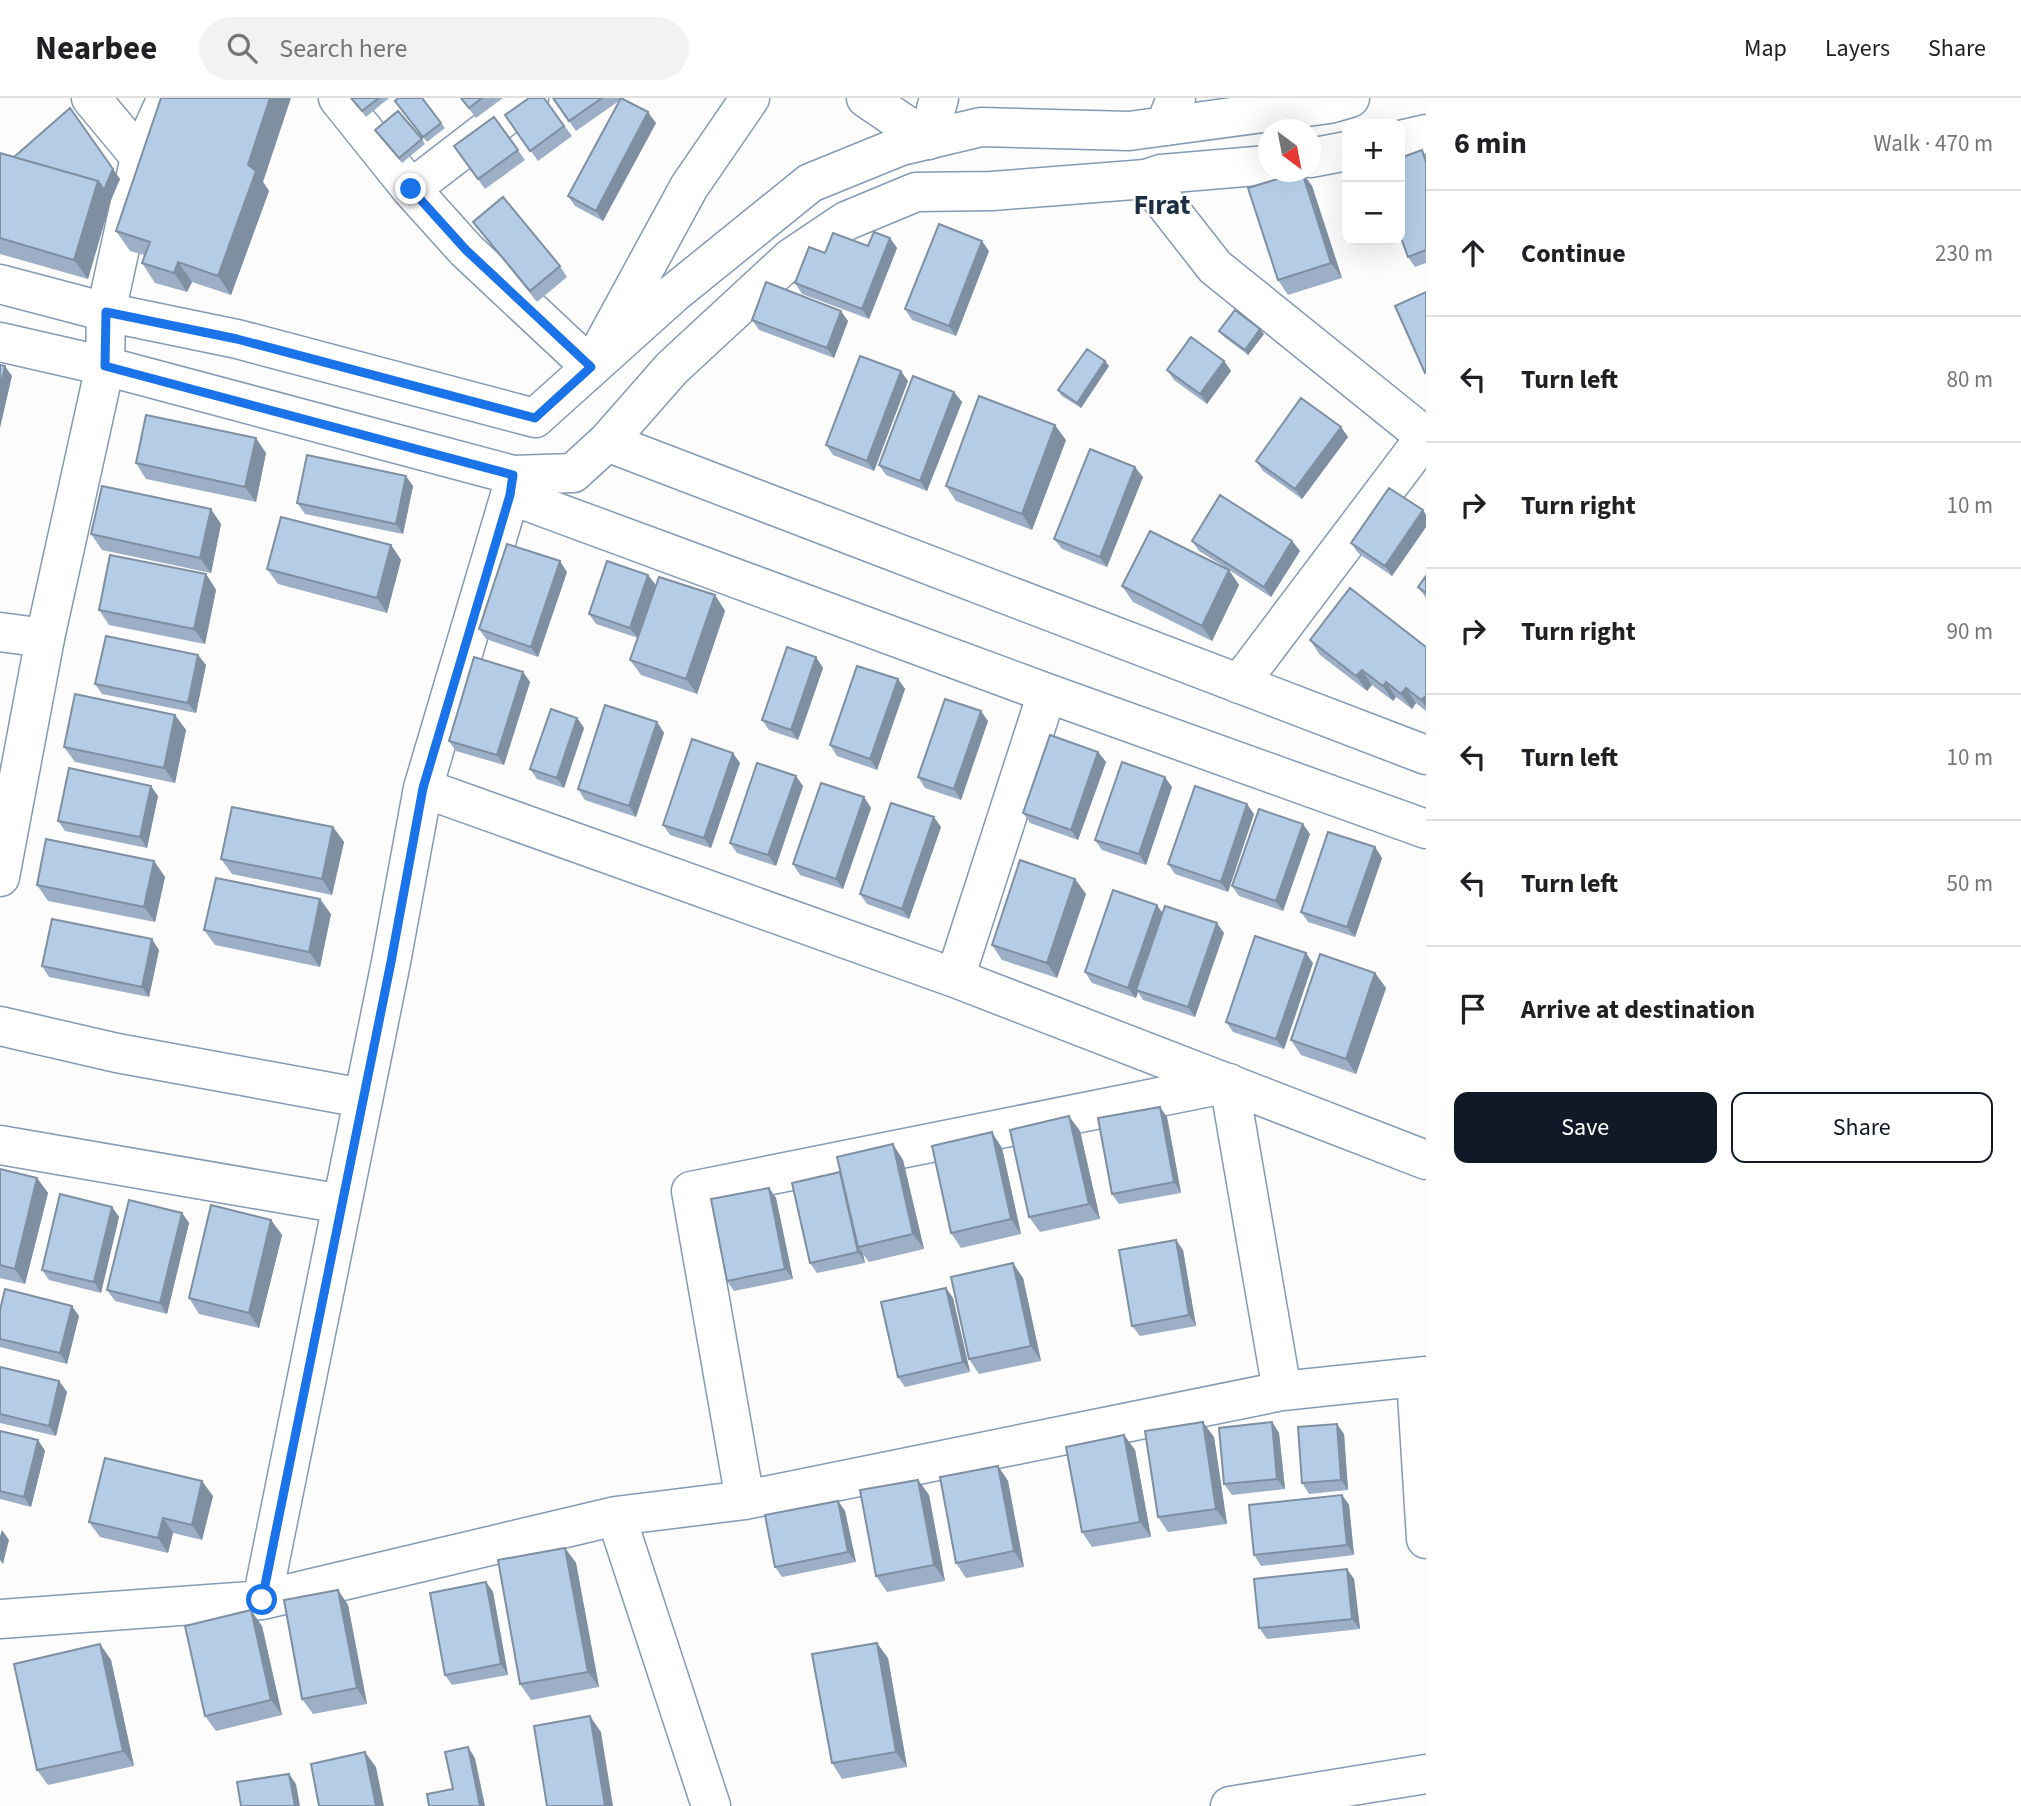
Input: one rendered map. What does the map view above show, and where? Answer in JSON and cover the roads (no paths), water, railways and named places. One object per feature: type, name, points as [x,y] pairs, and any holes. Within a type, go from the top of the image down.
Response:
[{"type":"street","points":[[91,98],[140,157]]},
{"type":"street","points":[[0,877],[45,638],[105,366],[106,312],[140,157],[167,98]]},
{"type":"street","points":[[338,98],[411,189],[466,250],[591,367]]},
{"type":"street","points":[[411,189],[529,98]]},
{"type":"street","points":[[591,367],[689,187],[750,98]]},
{"type":"street","points":[[866,98],[928,140]]},
{"type":"street","points":[[928,140],[939,98]]},
{"type":"street","points":[[0,284],[106,312],[237,339],[535,418],[674,293],[810,183],[901,146],[981,128],[1129,131],[1170,112],[1329,104],[1350,98]]},
{"type":"street","points":[[1405,139],[1426,134]]},
{"type":"street","points":[[1321,156],[1342,152]]},
{"type":"street","points":[[511,485],[573,473],[607,442],[672,369],[791,258],[846,220],[916,192],[992,191],[1146,179],[1161,174],[1258,166]]},
{"type":"street","points":[[1146,179],[1215,267],[1426,436],[1239,684]]},
{"type":"street","points":[[0,342],[105,366],[511,485],[1047,693],[1426,829]]},
{"type":"street","points":[[607,442],[1426,755]]},
{"type":"street","points":[[262,1600],[391,962],[423,788],[511,485]]},
{"type":"street","points":[[0,632],[45,638]]},
{"type":"street","points":[[955,978],[1047,693]]},
{"type":"street","points":[[423,788],[955,978],[1426,1160]]},
{"type":"street","points":[[0,1026],[117,1053],[362,1098]]},
{"type":"street","points":[[1229,1083],[1282,1391]]},
{"type":"street","points":[[744,1500],[691,1191],[1229,1083]]},
{"type":"street","points":[[0,1145],[342,1204]]},
{"type":"street","points":[[0,1619],[262,1600],[616,1516],[744,1500],[1282,1391],[1421,1377],[1426,1539]]},
{"type":"street","points":[[616,1516],[711,1806]]},
{"type":"street","points":[[1230,1806],[1426,1774]]},
{"type":"district","name":"Fırat","points":[[1162,204]]}]
